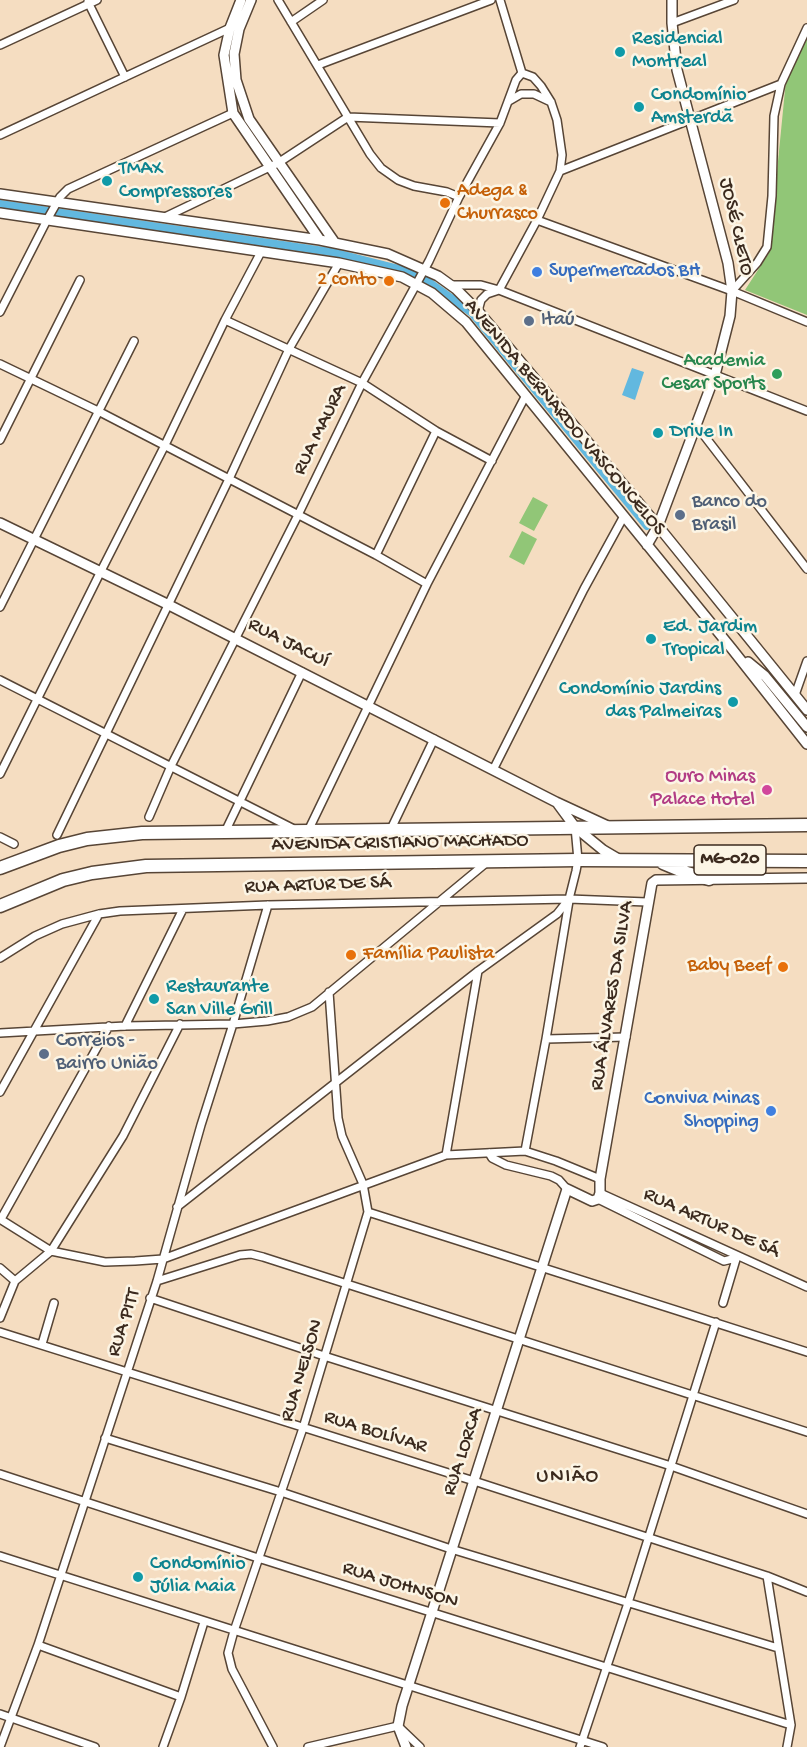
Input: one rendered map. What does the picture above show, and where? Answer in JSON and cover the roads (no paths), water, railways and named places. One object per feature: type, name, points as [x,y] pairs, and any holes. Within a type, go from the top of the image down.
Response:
[{"type":"highway","name":"AVENIDA CRISTIANO MACHADO","points":[[0,868],[59,846],[87,839],[133,834],[807,825]]},
{"type":"highway","name":"AVENIDA CRISTIANO MACHADO","points":[[0,906],[63,880],[125,868],[578,860],[807,861]]},
{"type":"highway","points":[[656,860],[709,879]]},
{"type":"main road","points":[[241,0],[230,28],[224,55],[233,113],[320,240]]},
{"type":"main road","points":[[249,119],[236,80],[234,54],[239,29],[251,0]]},
{"type":"main road","name":"JOSÉ CLETO","points":[[646,545],[658,526],[715,375],[730,316],[732,291],[728,263],[677,70],[672,0]]},
{"type":"main road","points":[[233,113],[242,112],[249,119],[335,243]]},
{"type":"main road","name":"AVENIDA BERNARDO VASCONCELOS","points":[[0,194],[335,243],[388,254],[424,269],[450,285],[478,311],[716,596],[807,710]]},
{"type":"main road","name":"AVENIDA BERNARDO VASCONCELOS","points":[[0,213],[377,270],[416,284],[432,293],[458,315],[526,395],[807,744]]},
{"type":"main road","name":"RUA JACUÍ","points":[[0,524],[169,605],[556,802],[610,827]]},
{"type":"main road","points":[[700,609],[716,596]]},
{"type":"main road","points":[[732,649],[765,676],[807,727]]},
{"type":"main road","name":"RUA JACUÍ","points":[[556,802],[575,827],[603,850],[621,861]]},
{"type":"main road","points":[[785,825],[807,820]]},
{"type":"main road","name":"RUA ÁLVARES DA SILVA","points":[[599,1196],[600,1179],[652,883],[656,880],[807,878]]},
{"type":"main road","name":"RUA ARTUR DE SÁ","points":[[567,1189],[592,1201],[599,1196]]},
{"type":"main road","name":"RUA LORCA","points":[[398,1726],[408,1685],[540,1267],[567,1189]]},
{"type":"main road","points":[[398,1726],[406,1747]]},
{"type":"street","points":[[0,45],[88,2],[97,0]]},
{"type":"street","points":[[279,0],[370,154],[381,168],[398,180],[414,186],[447,192],[459,198]]},
{"type":"street","points":[[291,22],[323,0]]},
{"type":"street","points":[[318,65],[491,0]]},
{"type":"street","points":[[478,311],[481,300],[487,294],[499,290],[537,220],[560,171],[561,141],[551,102],[533,77],[522,73],[500,0]]},
{"type":"street","points":[[672,23],[734,0]]},
{"type":"street","points":[[88,2],[125,77]]},
{"type":"street","points":[[0,135],[230,28]]},
{"type":"street","points":[[732,291],[757,263],[767,247],[772,196],[774,116],[781,84],[807,28]]},
{"type":"street","name":"RUA MAURA","points":[[149,817],[171,766],[362,383],[500,123],[516,80],[522,73]]},
{"type":"street","points":[[560,171],[781,84]]},
{"type":"street","points":[[509,101],[521,94],[534,94],[551,102]]},
{"type":"street","points":[[0,312],[57,202],[74,185],[233,113]]},
{"type":"street","points":[[165,217],[269,168],[348,117],[500,123]]},
{"type":"street","points":[[537,220],[732,291],[807,322]]},
{"type":"street","points":[[0,774],[261,252]]},
{"type":"street","points":[[57,835],[289,350],[339,263]]},
{"type":"street","points":[[0,440],[80,280]]},
{"type":"street","points":[[450,285],[481,285],[499,290],[807,411]]},
{"type":"street","points":[[225,320],[362,383],[436,431],[492,460]]},
{"type":"street","points":[[0,607],[134,341]]},
{"type":"street","points":[[0,364],[98,411],[376,555],[427,584]]},
{"type":"street","points":[[0,680],[239,802],[303,831],[427,584],[526,395]]},
{"type":"street","points":[[696,425],[807,569]]},
{"type":"street","points":[[376,555],[436,431]]},
{"type":"street","points":[[493,770],[584,589],[624,516]]},
{"type":"street","points":[[795,695],[807,661]]},
{"type":"street","points":[[225,832],[302,672]]},
{"type":"street","points":[[391,830],[434,739]]},
{"type":"street","points":[[525,1151],[569,899],[578,860],[575,827]]},
{"type":"street","points":[[0,837],[14,843]]},
{"type":"street","points":[[0,1033],[109,1026],[233,1024],[288,1017],[312,1007],[487,862]]},
{"type":"street","points":[[177,1207],[478,971],[557,914],[569,899]]},
{"type":"street","name":"RUA ARTUR DE SÁ","points":[[0,958],[35,936],[62,924],[99,914],[140,910],[569,899],[647,902]]},
{"type":"street","name":"RUA PITT","points":[[0,1747],[38,1645],[157,1281],[201,1125],[268,905]]},
{"type":"street","points":[[125,1026],[183,909]]},
{"type":"street","points":[[0,1092],[99,914]]},
{"type":"street","points":[[446,1155],[478,971]]},
{"type":"street","name":"RUA NELSON","points":[[273,1747],[232,1669],[228,1653],[303,1428],[368,1212],[363,1184],[342,1136],[335,1083],[329,992]]},
{"type":"street","points":[[0,1318],[15,1281],[51,1251],[123,1136],[180,1024]]},
{"type":"street","points":[[109,1026],[0,1219],[51,1251],[105,1262],[163,1259],[446,1155],[525,1151],[600,1179]]},
{"type":"street","points":[[546,1039],[626,1037]]},
{"type":"street","name":"RUA ARTUR DE SÁ","points":[[489,1153],[506,1165],[551,1176],[559,1180],[567,1189]]},
{"type":"street","name":"RUA ARTUR DE SÁ","points":[[599,1196],[724,1261],[736,1257],[807,1287]]},
{"type":"street","points":[[368,1212],[807,1352]]},
{"type":"street","points":[[157,1281],[240,1255],[251,1254],[807,1431]]},
{"type":"street","points":[[723,1303],[736,1257]]},
{"type":"street","points":[[0,1268],[15,1281]]},
{"type":"street","points":[[150,1298],[324,1356],[671,1466],[807,1514]]},
{"type":"street","points":[[42,1344],[54,1302]]},
{"type":"street","points":[[581,1744],[649,1538],[716,1322]]},
{"type":"street","name":"RUA BOLÍVAR","points":[[0,1332],[474,1480],[766,1576],[807,1592]]},
{"type":"street","points":[[105,1438],[281,1492],[452,1549],[778,1648]]},
{"type":"street","name":"RUA JOHNSON","points":[[0,1474],[431,1613],[790,1725]]},
{"type":"street","points":[[0,1556],[408,1685],[581,1744],[603,1747]]},
{"type":"street","points":[[766,1576],[790,1725],[787,1747]]},
{"type":"street","points":[[163,1747],[204,1622]]},
{"type":"street","points":[[38,1645],[181,1697]]},
{"type":"street","points":[[0,1714],[82,1745],[95,1747]]},
{"type":"street","points":[[308,1747],[398,1726],[420,1747]]},
{"type":"water","points":[[632,368],[644,372],[635,400],[622,395]]},
{"type":"waterway","points":[[0,204],[331,252],[410,272],[430,283],[472,313],[647,526]]},
{"type":"place","name":"Residencial Montreal","points":[[620,52]]},
{"type":"place","name":"Condomínio Amsterdã","points":[[639,107]]},
{"type":"place","name":"TMAX Compressores","points":[[107,181]]},
{"type":"place","name":"Adega & Churrasco","points":[[445,203]]},
{"type":"place","name":"Supermercados BH","points":[[537,272]]},
{"type":"place","name":"2 conto","points":[[389,281]]},
{"type":"place","name":"Itaú","points":[[529,321]]},
{"type":"place","name":"Academia Cesar Sports","points":[[777,374]]},
{"type":"place","name":"Drive In","points":[[658,433]]},
{"type":"place","name":"Banco do Brasil","points":[[680,515]]},
{"type":"place","name":"Ed. Jardim Tropical","points":[[651,639]]},
{"type":"place","name":"Condomínio Jardins das Palmeiras","points":[[733,702]]},
{"type":"place","name":"Ouro Minas Palace Hotel","points":[[767,790]]},
{"type":"place","name":"Família Paulista","points":[[351,955]]},
{"type":"place","name":"Baby Beef","points":[[783,967]]},
{"type":"place","name":"Restaurante San Ville Grill","points":[[154,999]]},
{"type":"place","name":"Correios - Bairro União","points":[[44,1054]]},
{"type":"place","name":"Conviva Minas Shopping","points":[[771,1111]]},
{"type":"place","name":"Condomínio Júlia Maia","points":[[138,1577]]},
{"type":"district","name":"UNIÃO","points":[[568,1478]]}]
